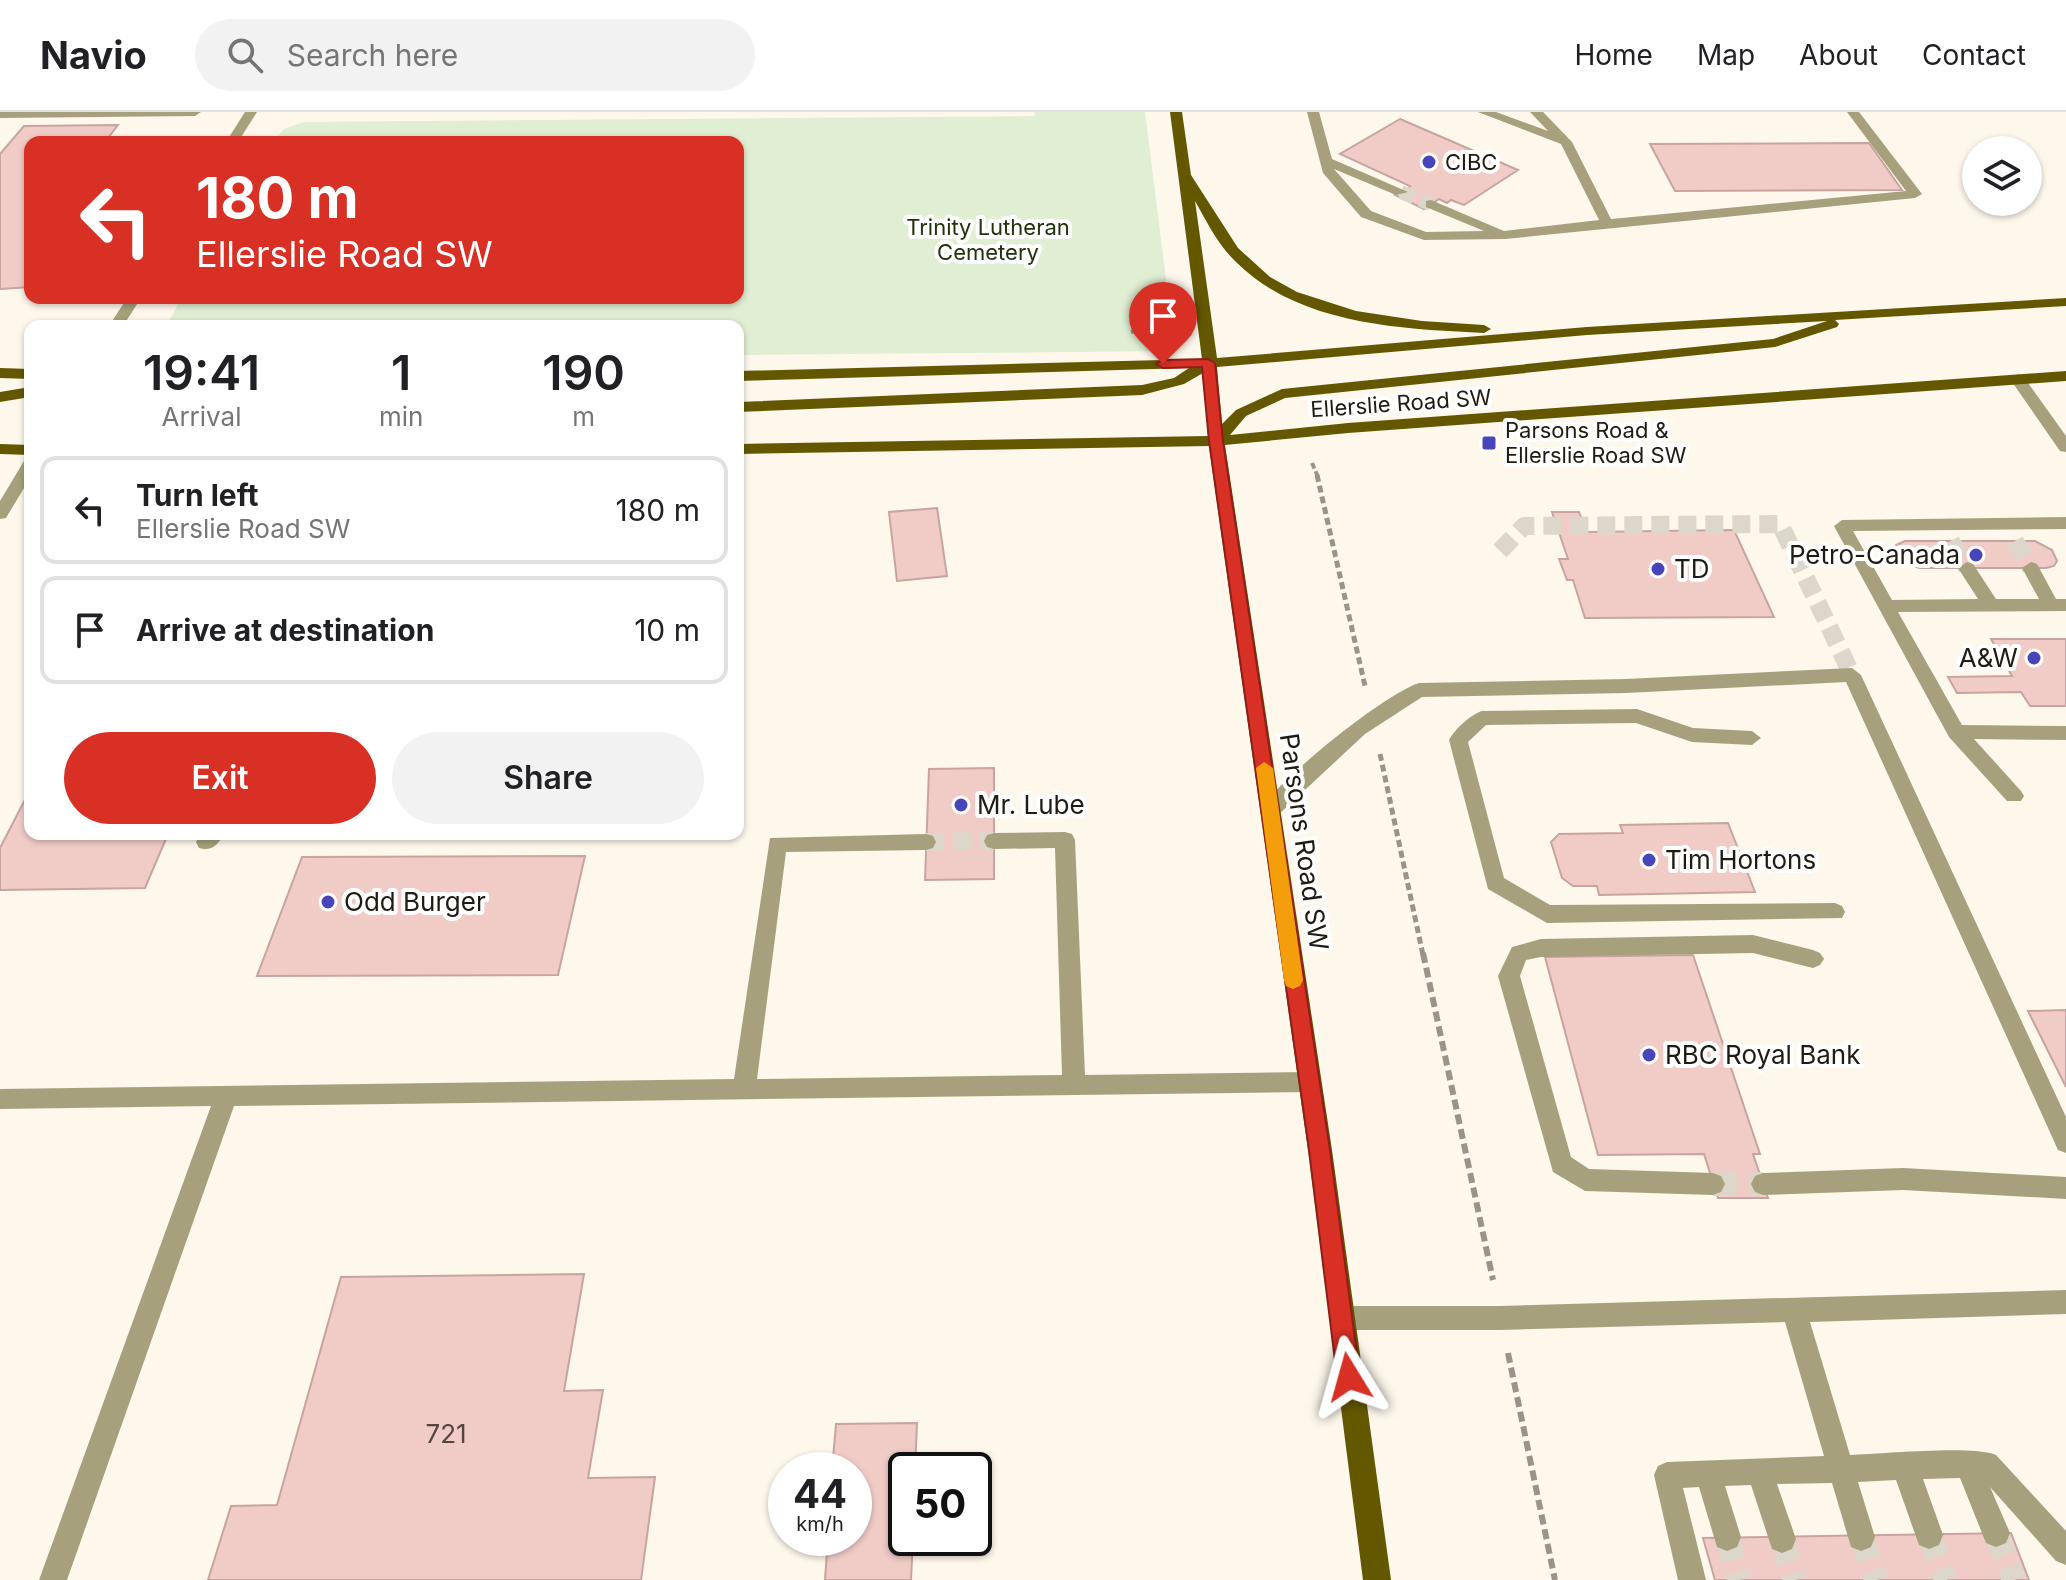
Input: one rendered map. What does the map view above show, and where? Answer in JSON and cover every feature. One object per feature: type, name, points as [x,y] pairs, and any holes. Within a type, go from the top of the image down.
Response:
[{"type":"main road","name":"Parsons Road SW","points":[[1176,112],[1207,333],[1216,441],[1271,810],[1377,1580]]},
{"type":"main road","points":[[1183,168],[1223,239],[1244,263],[1271,283],[1305,300],[1389,322],[1440,327],[1587,331]]},
{"type":"main road","points":[[744,376],[1208,363],[1587,331],[2066,302]]},
{"type":"main road","points":[[1216,441],[1241,413],[1282,394],[1775,343],[1858,315]]},
{"type":"main road","points":[[744,407],[1142,390],[1179,381],[1208,363]]},
{"type":"main road","points":[[0,373],[24,374]]},
{"type":"main road","name":"Ellerslie Road SW","points":[[744,449],[1216,441],[1348,428],[2066,376]]},
{"type":"main road","points":[[0,397],[24,393]]},
{"type":"main road","points":[[0,449],[24,450]]},
{"type":"lane","points":[[0,114],[195,112]]},
{"type":"lane","points":[[236,136],[251,112]]},
{"type":"lane","points":[[1313,112],[1329,173],[1366,214],[1424,236],[1505,235],[1915,194],[1853,112]]},
{"type":"lane","points":[[1484,112],[1566,142]]},
{"type":"lane","points":[[1536,112],[1566,142],[1607,223]]},
{"type":"lane","points":[[1326,161],[1401,192]]},
{"type":"lane","points":[[1431,204],[1505,235]]},
{"type":"lane","points":[[2018,379],[2066,447]]},
{"type":"lane","points":[[0,514],[24,475]]},
{"type":"lane","points":[[2014,796],[1956,732],[1842,526],[1946,533],[2004,524],[2066,523]]},
{"type":"lane","points":[[2004,524],[2015,541]]},
{"type":"lane","points":[[1967,568],[1991,605]]},
{"type":"lane","points":[[2031,568],[2059,605]]},
{"type":"lane","points":[[1886,606],[2059,605]]},
{"type":"lane","points":[[1271,810],[1348,736],[1392,704],[1419,690],[1626,686],[1852,675],[2066,1142]]},
{"type":"lane","points":[[1752,738],[1692,735],[1637,716],[1482,718],[1458,740],[1495,883],[1547,914],[1835,912]]},
{"type":"lane","points":[[1956,732],[2066,733]]},
{"type":"lane","points":[[994,841],[1065,840],[1074,1085]]},
{"type":"lane","points":[[744,1091],[777,844],[926,842]]},
{"type":"lane","points":[[1713,1184],[1585,1180],[1561,1164],[1509,976],[1519,953],[1541,948],[1753,944],[1813,959]]},
{"type":"lane","points":[[0,1099],[1309,1082]]},
{"type":"lane","points":[[53,1580],[226,1096]]},
{"type":"lane","points":[[1763,1184],[1903,1179],[2066,1188]]},
{"type":"lane","points":[[1341,1318],[1500,1318],[2066,1302]]},
{"type":"lane","points":[[1794,1310],[1861,1537]]},
{"type":"lane","points":[[1967,1464],[1996,1533]]},
{"type":"lane","points":[[1692,1580],[1667,1475],[1987,1464],[2066,1551]]},
{"type":"lane","points":[[1905,1467],[1929,1535]]},
{"type":"lane","points":[[1760,1473],[1782,1539]]},
{"type":"lane","points":[[1708,1474],[1727,1537]]},
{"type":"path","points":[[1315,469],[1368,698]]},
{"type":"path","points":[[1379,754],[1488,1256]]},
{"type":"path","points":[[1517,1395],[1555,1580]]},
{"type":"green space","name":"Trinity Lutheran Cemetery","points":[[1035,112],[1145,112],[1175,351],[744,355],[744,320],[169,320],[179,304],[744,304],[744,136],[278,136],[284,129],[304,122],[1034,116]]},
{"type":"building","name":"CIBC","points":[[1400,119],[1518,170],[1464,205],[1439,199],[1424,209],[1395,195],[1410,186],[1340,154]]},
{"type":"building","points":[[118,125],[110,136],[24,136],[24,287],[0,289],[0,154],[24,126]]},
{"type":"building","points":[[1869,143],[1902,190],[1675,191],[1650,144]]},
{"type":"building","points":[[937,508],[947,576],[897,581],[889,512]]},
{"type":"building","name":"TD","points":[[1552,512],[1579,512],[1587,532],[1734,530],[1774,617],[1585,618],[1573,580],[1567,580],[1559,559],[1568,559]]},
{"type":"building","name":"Petro-Canada","points":[[1905,541],[2035,541],[2052,550],[2057,561],[2054,566],[2046,568],[1920,568],[1906,564],[1895,553],[1896,545]]},
{"type":"building","name":"A&W","points":[[1991,639],[2066,639],[2066,706],[2030,706],[2021,692],[1957,693],[1948,677],[2012,676]]},
{"type":"building","name":"Mr. Lube","points":[[994,768],[994,879],[925,880],[929,769]]},
{"type":"building","points":[[24,802],[24,840],[165,840],[145,888],[0,890],[0,848]]},
{"type":"building","name":"Tim Hortons","points":[[1728,823],[1755,892],[1599,895],[1597,886],[1573,886],[1562,878],[1551,842],[1559,834],[1623,833],[1620,825]]},
{"type":"building","points":[[585,856],[558,975],[257,976],[302,857]]},
{"type":"building","name":"RBC Royal Bank","points":[[1693,955],[1760,1154],[1753,1154],[1768,1198],[1718,1198],[1704,1154],[1598,1155],[1545,957]]},
{"type":"building","points":[[2066,1010],[2066,1087],[2028,1011]]},
{"type":"building","points":[[584,1274],[564,1391],[603,1390],[588,1478],[655,1477],[641,1580],[208,1580],[231,1506],[277,1505],[341,1277]]},
{"type":"building","points":[[917,1423],[916,1452],[888,1452],[888,1556],[912,1556],[911,1580],[825,1580],[827,1556],[872,1556],[872,1452],[834,1452],[836,1424]]},
{"type":"building","points":[[2011,1533],[2029,1580],[1715,1580],[1703,1538]]},
{"type":"tunnel","points":[[1401,192],[1431,204]]},
{"type":"tunnel","points":[[1500,551],[1524,526],[1780,524],[1852,675]]},
{"type":"tunnel","points":[[1951,541],[1967,568]]},
{"type":"tunnel","points":[[2015,541],[2031,568]]},
{"type":"tunnel","points":[[926,842],[994,841]]},
{"type":"tunnel","points":[[1713,1184],[1763,1184]]},
{"type":"tunnel","points":[[1996,1533],[2014,1580]]},
{"type":"tunnel","points":[[1929,1535],[1946,1580]]},
{"type":"tunnel","points":[[1727,1537],[1739,1580]]},
{"type":"tunnel","points":[[1861,1537],[1876,1580]]},
{"type":"tunnel","points":[[1782,1539],[1795,1580]]},
{"type":"slow traffic","points":[[1264,768],[1293,980]]},
{"type":"place","name":"CIBC","points":[[1429,162]]},
{"type":"place","name":"Parsons Road & Ellerslie Road SW","points":[[1489,443]]},
{"type":"place","name":"Petro-Canada","points":[[1976,555]]},
{"type":"place","name":"TD","points":[[1658,569]]},
{"type":"place","name":"A&W","points":[[2034,658]]},
{"type":"place","name":"Mr. Lube","points":[[961,805]]},
{"type":"place","name":"Tim Hortons","points":[[1649,860]]},
{"type":"place","name":"Odd Burger","points":[[328,902]]},
{"type":"place","name":"RBC Royal Bank","points":[[1649,1055]]},
{"type":"route","points":[[1163,364],[1208,363],[1216,441],[1271,810],[1281,903],[1320,1150],[1349,1377]]}]
